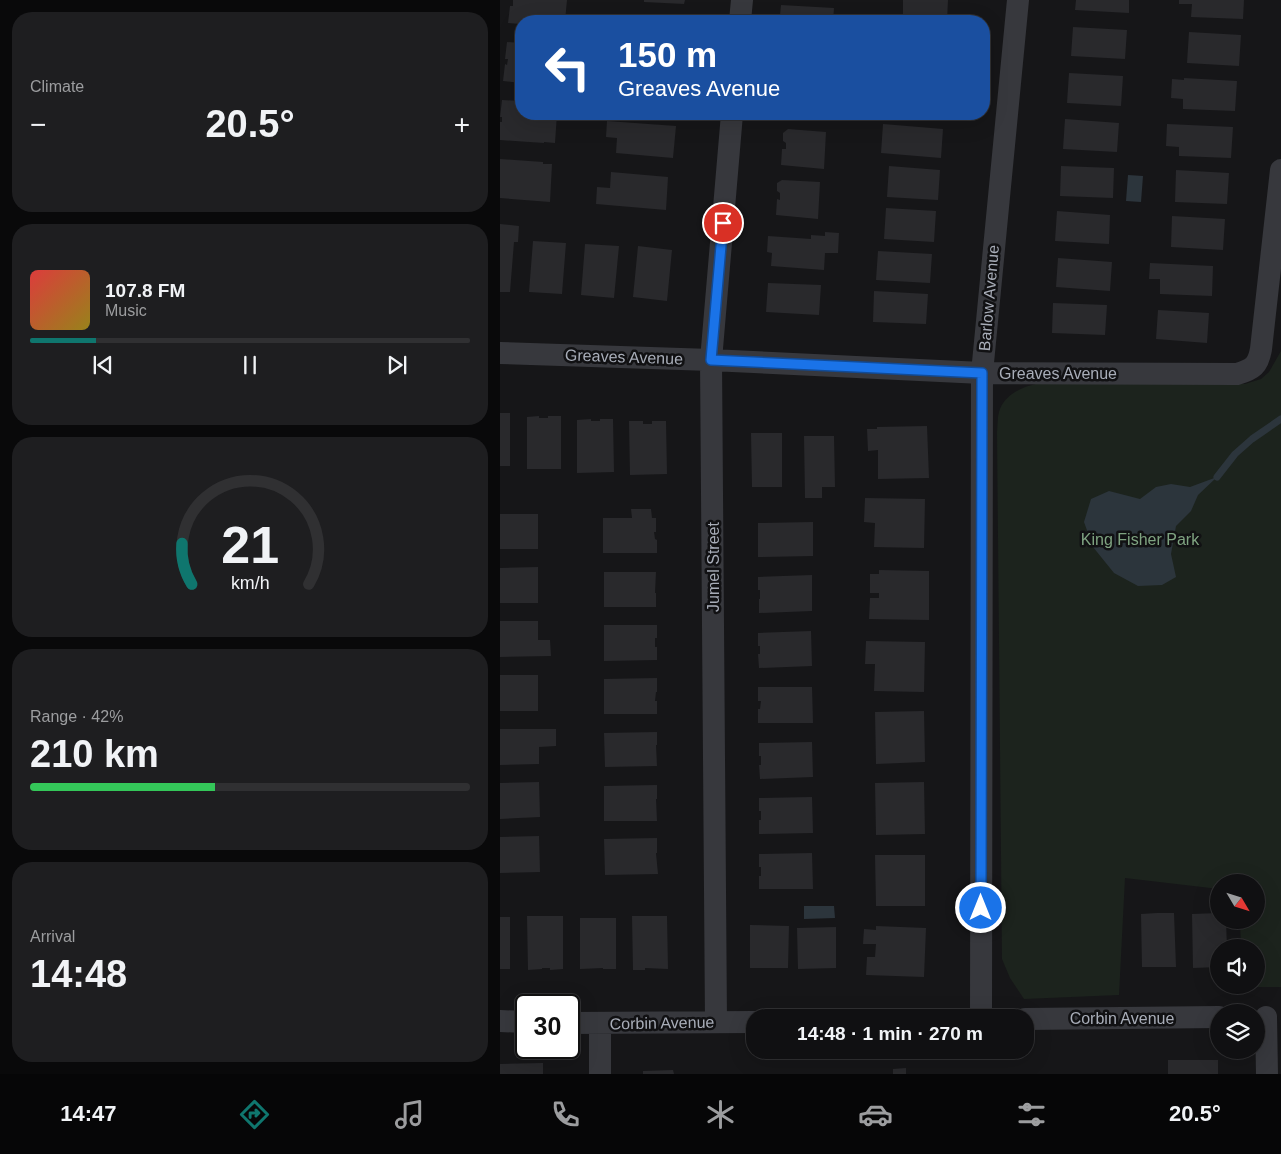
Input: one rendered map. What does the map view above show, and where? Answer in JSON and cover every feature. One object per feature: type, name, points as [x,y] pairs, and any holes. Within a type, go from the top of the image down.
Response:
[{"type":"street","points":[[741,15],[742,0]]},
{"type":"street","name":"Barlow Avenue","points":[[981,1009],[982,373],[1018,0]]},
{"type":"street","name":"Jumel Street","points":[[716,1022],[711,360],[731,120]]},
{"type":"street","name":"Greaves Avenue","points":[[500,353],[711,360],[982,373],[1237,374],[1255,366],[1261,349],[1281,170]]},
{"type":"street","name":"Corbin Avenue","points":[[1034,1019],[1210,1017]]},
{"type":"street","points":[[1267,1074],[1268,1017]]},
{"type":"street","points":[[500,1022],[515,1022]]},
{"type":"street","name":"Corbin Avenue","points":[[580,1023],[746,1022]]},
{"type":"street","points":[[600,1024],[600,1074]]},
{"type":"green space","name":"King Fisher Park","points":[[1281,351],[1281,987],[1265,987],[1265,939],[1241,939],[1240,929],[1265,929],[1265,874],[1210,874],[1210,888],[1125,878],[1119,995],[1024,999],[1010,978],[1002,959],[997,432],[1000,409],[1010,396],[1024,387],[1058,380],[1245,384],[1261,379],[1269,372]]},
{"type":"shaded area","points":[[1128,175],[1143,176],[1141,202],[1126,201]]},
{"type":"shaded area","points":[[1217,477],[1198,495],[1191,511],[1176,526],[1171,554],[1176,577],[1162,585],[1138,586],[1114,573],[1093,547],[1084,522],[1091,499],[1109,491],[1140,499],[1156,487],[1171,484],[1190,487]]},
{"type":"shaded area","points":[[804,906],[834,906],[835,918],[804,919]]},
{"type":"building","points":[[513,0],[567,0],[566,15],[515,15],[515,24],[508,23],[510,6],[513,6]]},
{"type":"building","points":[[644,0],[685,0],[684,4],[644,2]]},
{"type":"building","points":[[903,0],[948,0],[947,15],[903,15]]},
{"type":"building","points":[[1076,0],[1129,0],[1129,13],[1075,10]]},
{"type":"building","points":[[1179,0],[1244,0],[1243,19],[1191,17],[1192,4],[1179,4]]},
{"type":"building","points":[[781,5],[834,8],[833,15],[780,15]]},
{"type":"building","points":[[1073,27],[1127,30],[1125,59],[1071,56]]},
{"type":"building","points":[[1189,32],[1241,35],[1239,66],[1187,63]]},
{"type":"building","points":[[507,42],[515,43],[515,82],[503,81],[505,64],[507,65],[508,59],[505,59]]},
{"type":"building","points":[[1069,73],[1123,76],[1121,106],[1067,103]]},
{"type":"building","points":[[1184,78],[1237,81],[1235,111],[1183,109],[1183,99],[1171,98],[1172,79],[1184,80]]},
{"type":"building","points":[[502,100],[515,101],[515,120],[557,120],[555,143],[500,140],[500,122],[502,122],[502,117],[500,117]]},
{"type":"building","points":[[1065,119],[1119,123],[1117,152],[1063,149]]},
{"type":"building","points":[[607,121],[676,126],[673,158],[616,153],[617,138],[606,137]]},
{"type":"building","points":[[883,124],[943,129],[941,158],[881,153]]},
{"type":"building","points":[[1167,124],[1233,127],[1231,158],[1179,156],[1179,147],[1166,146]]},
{"type":"building","points":[[788,129],[826,132],[824,169],[781,165],[782,149],[786,149],[783,133]]},
{"type":"building","points":[[500,159],[552,164],[550,202],[500,198]]},
{"type":"building","points":[[889,166],[940,170],[938,200],[887,197]]},
{"type":"building","points":[[1061,166],[1114,168],[1113,198],[1060,196]]},
{"type":"building","points":[[1176,170],[1229,173],[1227,204],[1175,202]]},
{"type":"building","points":[[611,172],[668,177],[666,210],[596,204],[597,187],[610,188]]},
{"type":"building","points":[[782,180],[820,182],[818,219],[776,215],[777,199],[780,200],[777,183]]},
{"type":"building","points":[[886,208],[936,211],[934,242],[884,239]]},
{"type":"building","points":[[1057,211],[1110,215],[1109,244],[1055,241]]},
{"type":"building","points":[[1172,216],[1225,219],[1223,250],[1171,247]]},
{"type":"building","points":[[500,224],[519,226],[518,242],[514,242],[510,292],[500,292]]},
{"type":"building","points":[[825,232],[839,233],[838,253],[825,253],[824,270],[771,266],[772,253],[767,252],[768,236],[811,239],[811,235],[825,236]]},
{"type":"building","points":[[533,241],[566,243],[562,294],[529,292]]},
{"type":"building","points":[[585,244],[619,246],[614,298],[581,295]]},
{"type":"building","points":[[638,246],[672,250],[667,301],[633,297]]},
{"type":"building","points":[[878,251],[932,254],[930,283],[876,280]]},
{"type":"building","points":[[1058,258],[1112,262],[1110,291],[1056,287]]},
{"type":"building","points":[[1150,263],[1213,266],[1212,296],[1160,294],[1160,279],[1149,279]]},
{"type":"building","points":[[768,283],[821,285],[819,315],[766,312]]},
{"type":"building","points":[[874,291],[928,294],[926,324],[873,322]]},
{"type":"building","points":[[1053,303],[1107,305],[1105,335],[1052,333]]},
{"type":"building","points":[[1158,310],[1209,313],[1207,343],[1156,339]]},
{"type":"building","points":[[500,413],[510,413],[510,466],[500,466]]},
{"type":"building","points":[[539,416],[539,418],[548,418],[548,416],[561,416],[561,469],[527,469],[527,417]]},
{"type":"building","points":[[591,419],[591,421],[600,421],[600,419],[613,419],[614,472],[577,473],[577,420]]},
{"type":"building","points":[[629,421],[643,421],[643,424],[652,424],[652,421],[666,421],[667,474],[630,475]]},
{"type":"building","points":[[927,426],[929,478],[878,479],[878,450],[868,451],[867,429]]},
{"type":"building","points":[[751,433],[782,433],[782,487],[752,487]]},
{"type":"building","points":[[804,436],[834,436],[835,487],[822,487],[822,498],[805,498]]},
{"type":"building","points":[[865,498],[925,499],[924,548],[874,547],[875,523],[864,522]]},
{"type":"building","points":[[631,509],[651,509],[652,518],[656,518],[656,532],[654,532],[655,539],[657,540],[657,553],[603,553],[603,518],[632,518]]},
{"type":"building","points":[[500,514],[538,514],[538,549],[500,549]]},
{"type":"building","points":[[813,522],[813,556],[758,557],[758,523]]},
{"type":"building","points":[[538,567],[538,603],[500,603],[500,568]]},
{"type":"building","points":[[879,570],[929,571],[929,620],[869,619],[870,598],[879,598],[879,593],[870,593],[870,574],[879,574]]},
{"type":"building","points":[[604,572],[656,572],[656,607],[604,607]]},
{"type":"building","points":[[812,575],[812,611],[759,613],[760,590],[758,590],[758,577]]},
{"type":"building","points":[[500,621],[538,621],[538,640],[550,640],[551,656],[500,657]]},
{"type":"building","points":[[604,625],[657,625],[655,647],[657,647],[657,660],[604,661]]},
{"type":"building","points":[[811,631],[812,666],[759,668],[758,654],[760,654],[760,646],[758,646],[758,633]]},
{"type":"building","points":[[866,641],[925,642],[924,692],[874,691],[875,664],[865,664]]},
{"type":"building","points":[[500,675],[538,675],[538,711],[500,711]]},
{"type":"building","points":[[657,678],[655,701],[657,701],[657,714],[604,714],[604,679]]},
{"type":"building","points":[[758,687],[812,687],[813,723],[758,723],[758,709],[760,709],[761,701],[758,701]]},
{"type":"building","points":[[924,711],[925,762],[876,764],[875,712]]},
{"type":"building","points":[[500,729],[556,729],[556,746],[539,747],[539,764],[500,765]]},
{"type":"building","points":[[657,732],[657,766],[605,767],[604,733]]},
{"type":"building","points":[[812,742],[813,777],[760,779],[759,765],[761,765],[761,756],[759,756],[759,743]]},
{"type":"building","points":[[539,782],[540,817],[500,819],[500,783]]},
{"type":"building","points":[[924,782],[925,834],[876,835],[875,783]]},
{"type":"building","points":[[657,785],[657,821],[604,821],[604,786]]},
{"type":"building","points":[[812,797],[813,833],[759,834],[761,811],[759,811],[759,798]]},
{"type":"building","points":[[539,836],[540,872],[500,873],[500,837]]},
{"type":"building","points":[[657,838],[658,874],[605,875],[604,839]]},
{"type":"building","points":[[812,853],[813,889],[759,889],[761,867],[759,867],[759,854]]},
{"type":"building","points":[[875,855],[925,855],[925,906],[876,906]]},
{"type":"building","points":[[1174,913],[1176,967],[1142,967],[1141,914]]},
{"type":"building","points":[[1210,913],[1210,929],[1226,929],[1227,939],[1210,939],[1210,967],[1193,968],[1192,914]]},
{"type":"building","points":[[527,916],[563,916],[563,969],[550,970],[550,968],[542,968],[528,970]]},
{"type":"building","points":[[632,916],[667,916],[668,969],[645,968],[645,970],[633,970]]},
{"type":"building","points":[[500,917],[510,917],[510,969],[500,969]]},
{"type":"building","points":[[580,918],[616,918],[616,969],[580,969]]},
{"type":"building","points":[[750,925],[789,926],[788,968],[750,968]]},
{"type":"building","points":[[876,926],[926,928],[924,977],[866,975],[867,957],[875,957],[876,944],[863,944],[864,929],[876,930]]},
{"type":"building","points":[[836,927],[836,968],[798,969],[797,928]]},
{"type":"building","points":[[1168,1060],[1218,1060],[1218,1074],[1168,1074]]},
{"type":"building","points":[[543,1063],[543,1074],[500,1074],[500,1064]]},
{"type":"building","points":[[906,1068],[906,1074],[893,1074],[893,1069]]},
{"type":"building","points":[[673,1070],[674,1074],[643,1074],[643,1071]]},
{"type":"waterway","points":[[1217,477],[1235,454],[1252,439],[1281,419]]},
{"type":"route","points":[[723,223],[711,360],[982,373],[981,908]]}]
